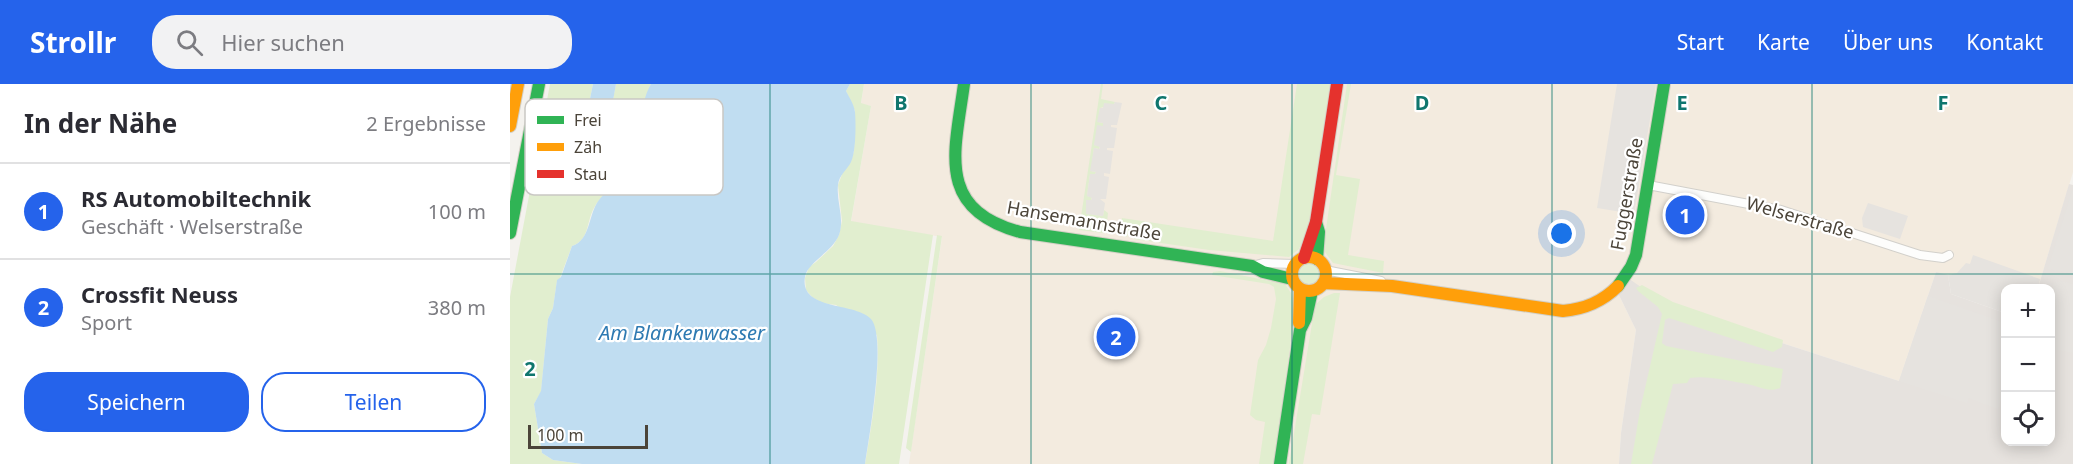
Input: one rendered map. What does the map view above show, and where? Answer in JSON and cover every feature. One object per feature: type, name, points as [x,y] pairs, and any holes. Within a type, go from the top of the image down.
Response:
[{"type":"main road","points":[[510,126],[518,84]]},
{"type":"main road","points":[[536,99],[539,84]]},
{"type":"main road","name":"Hansemannstraße","points":[[964,84],[954,167],[964,196],[975,211],[985,219],[1020,232],[1252,266],[1302,286]]},
{"type":"main road","points":[[1280,464],[1300,330],[1306,318],[1302,286],[1292,269],[1307,252],[1311,231],[1316,222],[1336,84]]},
{"type":"main road","name":"Fuggerstraße","points":[[1323,283],[1392,286],[1553,310],[1576,310],[1595,304],[1617,289],[1633,263],[1638,247],[1664,84]]},
{"type":"main road","points":[[510,233],[525,156]]},
{"type":"main road","points":[[1316,222],[1319,232],[1317,259]]},
{"type":"main road","points":[[1299,261],[1310,256],[1317,259],[1325,270],[1326,277],[1323,283],[1302,286]]},
{"type":"street","name":"Welserstraße","points":[[1648,185],[1781,210],[1918,255],[1943,258],[1949,255]]},
{"type":"street","name":"Hansemannstraße","points":[[1252,266],[1263,263],[1299,261]]},
{"type":"street","name":"Fuggerstraße","points":[[1325,270],[1381,281],[1392,286]]},
{"type":"shaded area","points":[[864,84],[2073,84],[2073,172],[2039,284],[2001,284],[2001,311],[1936,272],[1899,381],[1668,306],[1628,279],[1618,293],[1636,330],[1621,433],[1619,464],[909,464],[942,237],[851,222],[871,106],[861,104]]},
{"type":"shaded area","points":[[1617,84],[1656,84],[1634,214],[1597,208]]},
{"type":"shaded area","points":[[1115,102],[1122,103],[1117,125],[1111,125],[1117,128],[1114,148],[1107,148],[1113,151],[1110,174],[1104,173],[1104,176],[1109,177],[1106,199],[1100,199],[1105,203],[1103,216],[1086,214],[1086,200],[1092,198],[1087,196],[1090,174],[1096,172],[1090,171],[1094,148],[1099,149],[1100,147],[1094,145],[1097,125],[1103,126],[1103,123],[1097,122],[1100,108],[1103,108],[1104,103],[1114,104]]},
{"type":"shaded area","points":[[2069,184],[2073,185],[2073,464],[1619,464],[1621,433],[1636,330],[1618,293],[1628,278],[1668,306],[1899,381],[1936,272],[1948,275],[1951,294],[2001,312],[2001,446],[2055,446],[2055,284],[2039,284]]},
{"type":"shaded area","points":[[2073,191],[2073,274],[2048,269]]},
{"type":"shaded area","points":[[1868,203],[1908,216],[1900,239],[1863,227],[1862,218]]},
{"type":"shaded area","points":[[1973,255],[2040,279],[2039,284],[2001,284],[2001,312],[1951,294],[1948,275],[1957,273],[1966,263],[1970,264]]},
{"type":"shaded area","points":[[2060,281],[2073,284],[2073,353],[2055,350],[2055,284],[2053,284]]},
{"type":"shaded area","points":[[1928,296],[2001,322],[2001,400],[1998,409],[1969,398],[1967,403],[1899,381]]},
{"type":"green space","points":[[550,84],[593,84],[590,99],[547,99]]},
{"type":"green space","points":[[616,84],[651,84],[646,99],[613,99]]},
{"type":"green space","points":[[850,84],[864,84],[861,103],[871,106],[851,221],[933,235],[899,464],[865,464],[876,384],[877,335],[836,305],[821,303],[806,290],[805,278],[809,267],[833,246],[839,235],[842,221],[838,185],[854,151],[855,111],[846,91]]},
{"type":"green space","points":[[1101,84],[1103,84],[1101,99],[1115,102],[1100,108],[1098,122],[1103,123],[1103,126],[1094,145],[1100,146],[1099,149],[1094,148],[1091,171],[1096,172],[1090,174],[1087,196],[1092,197],[1091,200],[1086,200],[1086,213],[1103,216],[1104,210],[1108,213],[1106,231],[1103,233],[1079,230]]},
{"type":"green space","points":[[1297,84],[1330,84],[1306,241],[1302,242],[1299,249],[1289,257],[1209,250],[1134,239],[1134,234],[1128,233],[1127,237],[1119,235],[1117,232],[1122,218],[1273,241]]},
{"type":"green space","points":[[1347,84],[1351,84],[1336,175],[1360,179],[1348,255],[1384,261],[1383,273],[1333,263],[1325,252],[1325,236]]},
{"type":"green space","points":[[529,195],[604,195],[591,213],[582,240],[572,246],[557,281],[553,308],[548,319],[541,392],[534,404],[542,453],[553,460],[582,464],[510,464],[510,297]]},
{"type":"green space","points":[[937,235],[942,236],[911,452],[906,448]]},
{"type":"green space","points":[[1308,262],[1316,266],[1320,274],[1316,282],[1308,286],[1300,282],[1296,274],[1300,266]]},
{"type":"green space","points":[[1220,271],[1285,284],[1291,293],[1293,303],[1296,304],[1274,464],[1259,464],[1265,422],[1256,420],[1250,415],[1258,360],[1271,328],[1276,299],[1274,287],[1269,284],[1212,275],[1213,272]]},
{"type":"green space","points":[[1642,285],[1673,302],[1783,340],[1782,347],[1773,352],[1669,318],[1665,320],[1662,343],[1666,346],[1783,369],[1780,388],[1776,389],[1703,377],[1690,378],[1687,383],[1673,384],[1652,464],[1631,464],[1640,410],[1662,314],[1658,307],[1636,288]]},
{"type":"green space","points":[[1340,293],[1320,415],[1312,414],[1303,464],[1289,464],[1315,305],[1324,297]]},
{"type":"water","points":[[593,84],[616,84],[613,99],[590,99]]},
{"type":"water","name":"Am Blankenwasser","points":[[651,84],[850,84],[846,91],[853,103],[856,123],[854,152],[838,185],[841,229],[836,241],[810,267],[805,277],[805,288],[819,301],[864,314],[871,319],[876,329],[876,388],[865,464],[582,464],[553,460],[542,453],[534,404],[541,391],[548,319],[553,308],[557,280],[561,277],[572,246],[583,238],[599,200],[604,195],[723,195],[723,99],[645,99]]},
{"type":"traffic: fast","points":[[536,99],[539,84]]},
{"type":"traffic: fast","points":[[964,84],[955,154],[957,174],[963,193],[974,209],[993,222],[1020,232],[1252,266],[1263,272],[1292,279]]},
{"type":"traffic: fast","points":[[1618,286],[1636,255],[1664,84]]},
{"type":"traffic: fast","points":[[510,233],[525,156]]},
{"type":"traffic: fast","points":[[1316,222],[1319,232],[1317,259]]},
{"type":"traffic: fast","points":[[1280,464],[1300,330],[1306,318],[1312,291]]},
{"type":"traffic: slow","points":[[510,126],[518,84]]},
{"type":"traffic: slow","points":[[1309,257],[1321,262],[1326,274],[1321,286],[1309,291],[1297,286],[1292,274],[1297,262],[1309,257]]},
{"type":"traffic: slow","points":[[1323,283],[1392,286],[1563,311],[1593,304],[1618,286]]},
{"type":"traffic: slow","points":[[1299,323],[1300,289]]},
{"type":"traffic: jam","points":[[1304,258],[1316,222],[1337,84]]},
{"type":"place","name":"RS Automobiltechnik","points":[[1685,215]]},
{"type":"place","name":"Crossfit Neuss","points":[[1116,337]]}]
